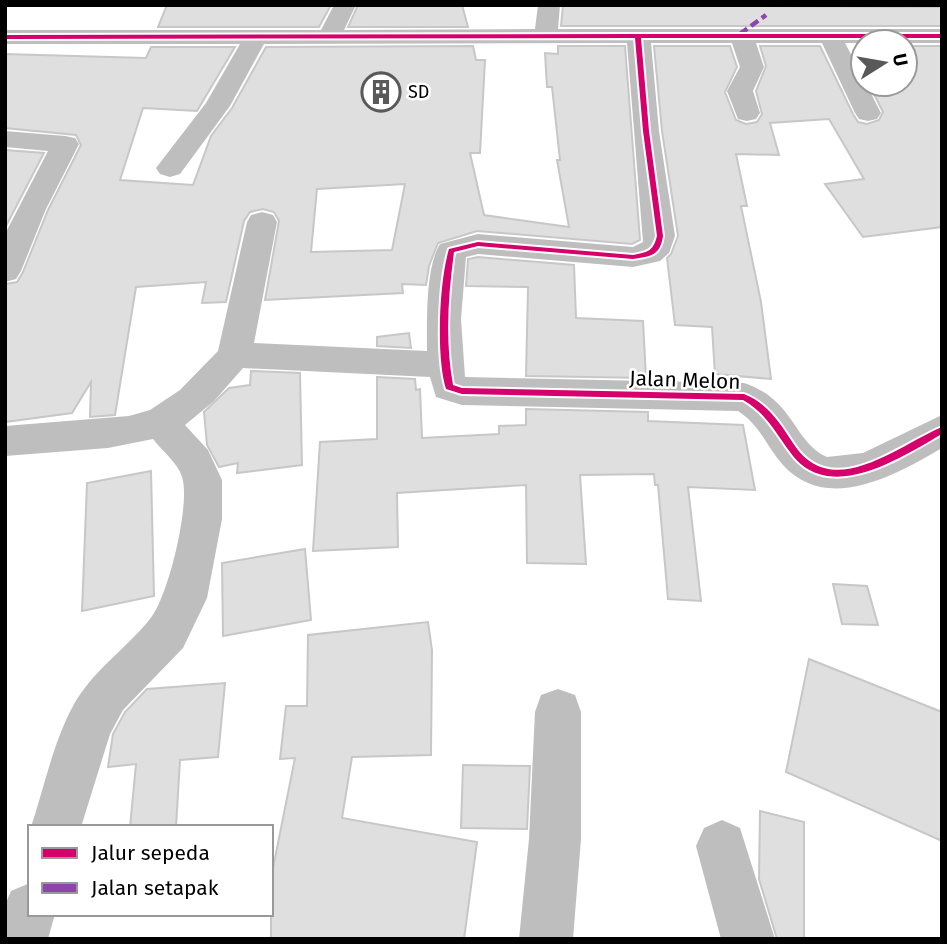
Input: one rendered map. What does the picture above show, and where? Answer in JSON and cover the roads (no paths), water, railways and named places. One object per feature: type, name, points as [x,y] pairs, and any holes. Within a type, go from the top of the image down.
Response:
[{"type":"street","points":[[328,37],[345,5]]},
{"type":"street","points":[[546,37],[549,5]]},
{"type":"street","points":[[680,36],[681,10]]},
{"type":"street","points":[[126,37],[140,12]]},
{"type":"street","points":[[5,37],[126,37],[255,30],[328,37],[830,36],[910,26],[942,36]]},
{"type":"street","points":[[170,168],[206,124],[238,76],[255,30]]},
{"type":"street","points":[[234,355],[445,365],[447,276],[451,251],[478,244],[633,257],[649,254],[659,246],[660,236],[647,142],[638,36]]},
{"type":"street","points":[[742,36],[752,67],[740,91],[747,113]]},
{"type":"street","points":[[830,36],[868,113]]},
{"type":"street","points":[[5,139],[65,144],[31,209],[5,271]]},
{"type":"street","points":[[5,441],[135,429],[161,421],[184,407],[210,384],[234,355],[262,222]]},
{"type":"street","name":"Jalan Melon","points":[[445,365],[449,387],[462,391],[744,397],[759,404],[773,417],[798,457],[826,473],[852,473],[882,463],[942,430]]},
{"type":"street","points":[[57,825],[89,724],[107,694],[167,633],[186,598],[202,519],[203,481],[195,461],[161,421]]},
{"type":"street","points":[[546,939],[555,839],[558,712]]},
{"type":"street","points":[[722,846],[748,939]]},
{"type":"street","points":[[21,939],[28,916]]},
{"type":"place","name":"SD","points":[[381,92]]}]
